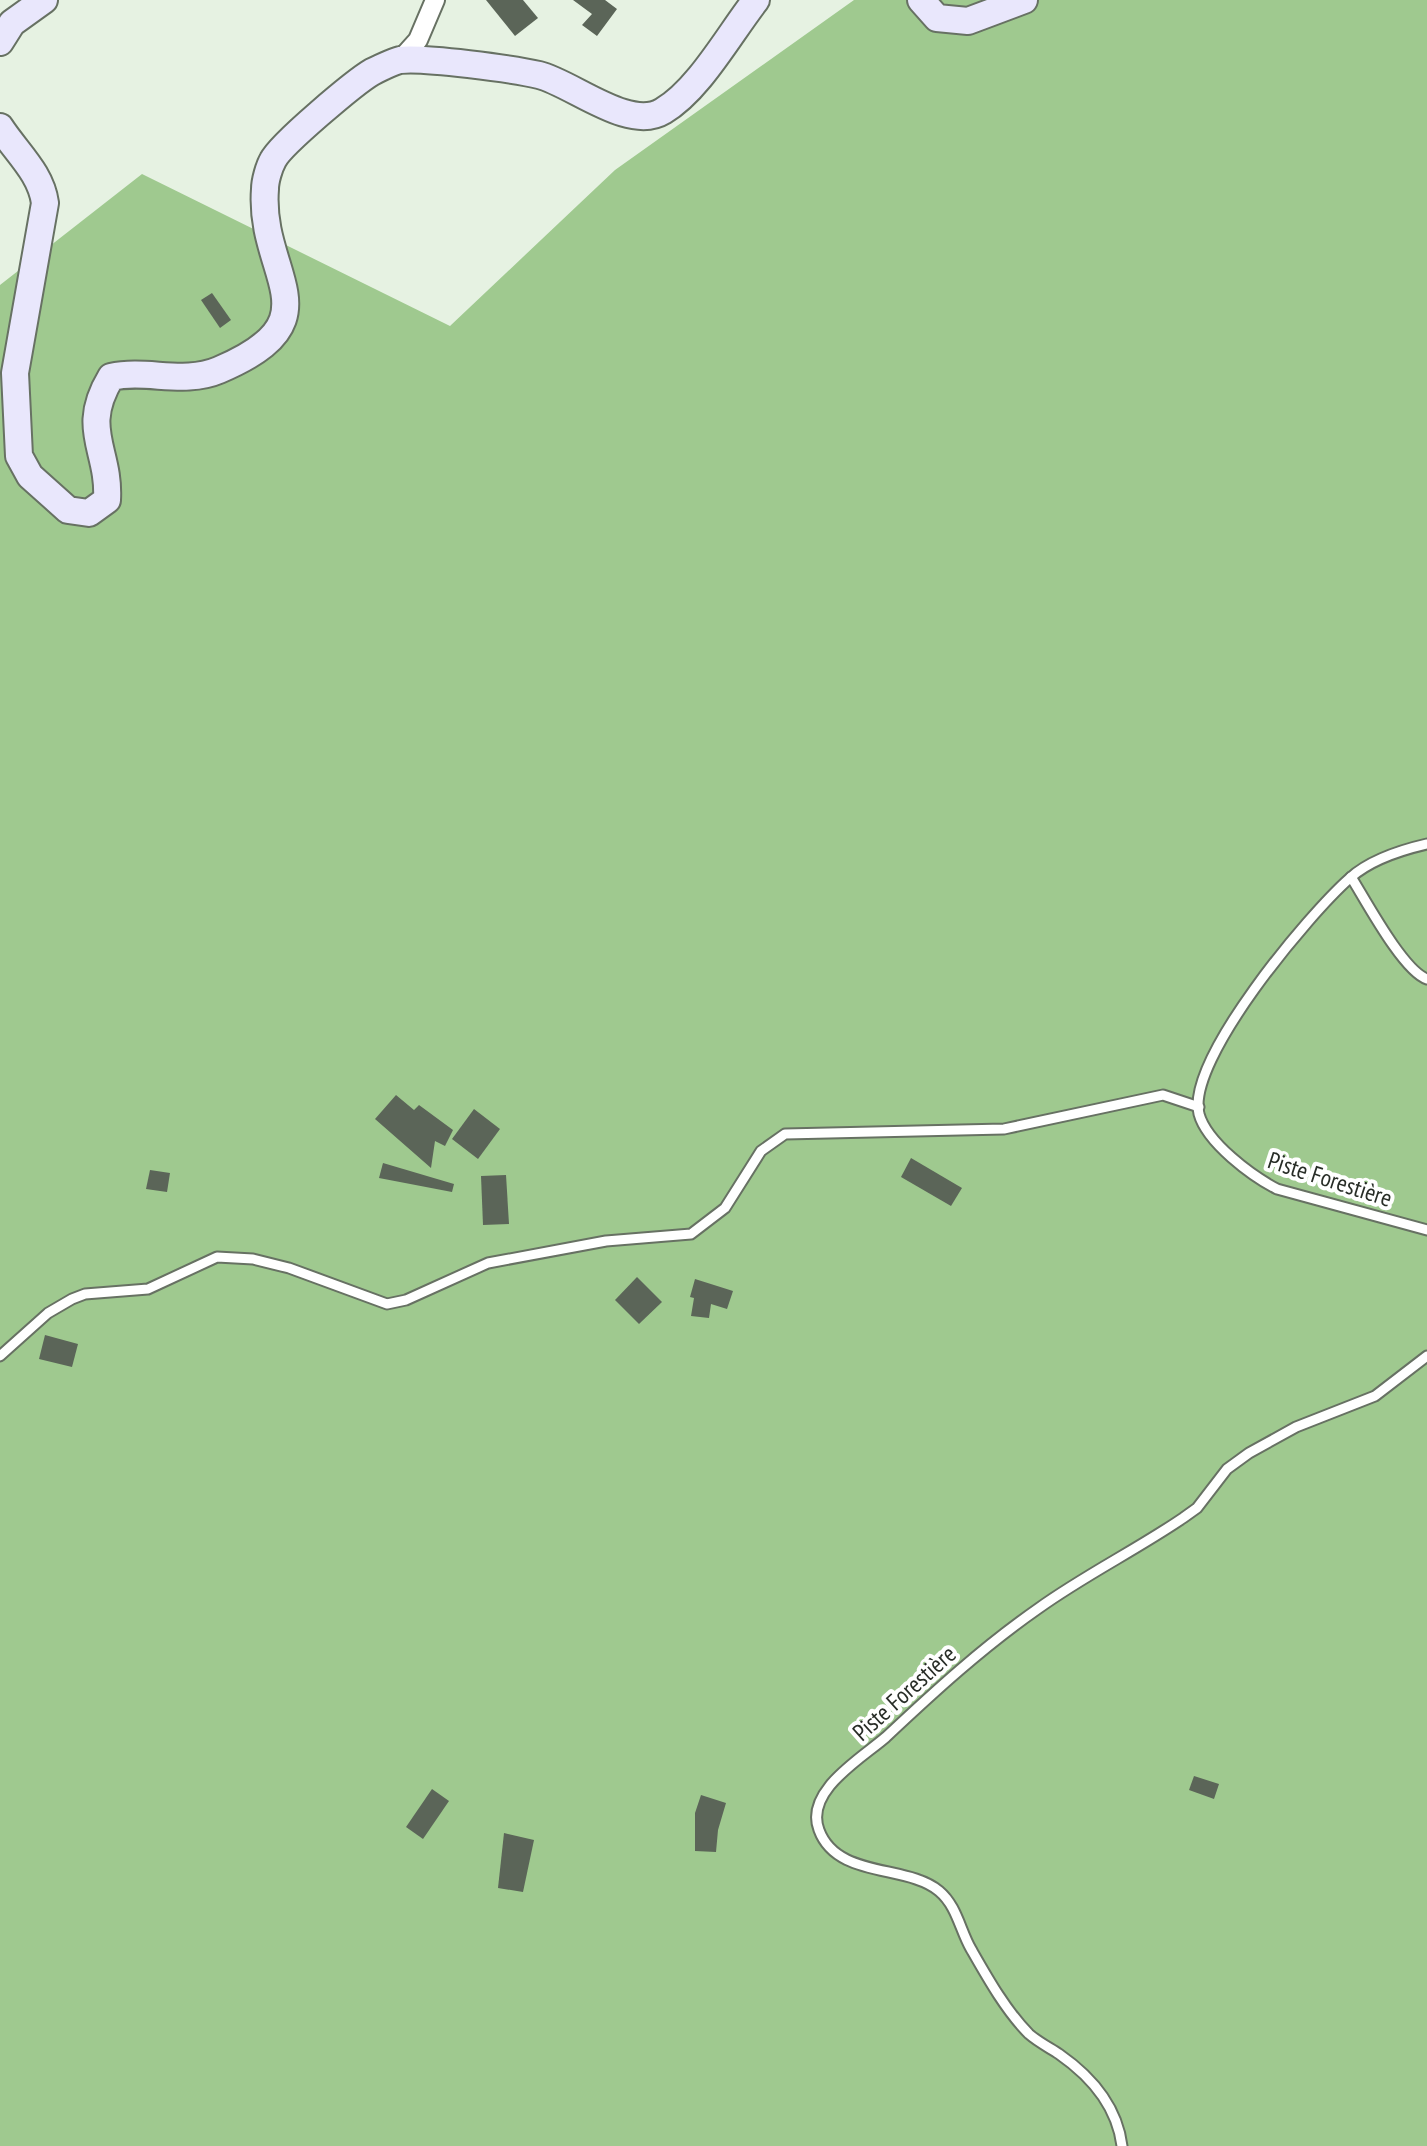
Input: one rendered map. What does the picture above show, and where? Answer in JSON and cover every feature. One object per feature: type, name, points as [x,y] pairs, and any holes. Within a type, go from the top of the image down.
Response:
[{"type":"street","points":[[0,42],[12,23],[44,0]]},
{"type":"street","points":[[0,127],[19,157],[42,182],[45,203],[15,373],[19,456],[30,476],[68,510],[89,513],[107,500],[108,483],[95,435],[99,397],[111,377],[129,373],[186,378],[217,371],[269,344],[282,325],[286,299],[266,214],[265,188],[273,159],[371,72],[400,60],[418,40],[435,0]]},
{"type":"street","points":[[400,60],[541,75],[599,104],[640,116],[661,113],[686,92],[756,0]]},
{"type":"street","points":[[921,0],[937,18],[968,21],[1024,0]]},
{"type":"lane","points":[[0,1356],[48,1313],[72,1299],[148,1289],[217,1257],[253,1259],[289,1268],[387,1304],[406,1300],[488,1263],[606,1241],[691,1234],[725,1208],[761,1151],[785,1134],[1004,1129],[1163,1095],[1199,1107],[1206,1070],[1257,984],[1351,877],[1390,855],[1427,844]]},
{"type":"lane","points":[[1351,877],[1398,949],[1421,977],[1427,979]]},
{"type":"lane","name":"Piste Forestière","points":[[1199,1107],[1207,1129],[1245,1172],[1277,1189],[1427,1230]]},
{"type":"lane","name":"Piste Forestière","points":[[1122,2146],[1120,2128],[1101,2093],[1087,2074],[1029,2034],[970,1947],[952,1906],[941,1892],[931,1885],[854,1862],[828,1845],[817,1819],[822,1797],[948,1678],[1041,1606],[1183,1518],[1242,1458],[1286,1432],[1375,1396],[1427,1356]]},
{"type":"green space","points":[[854,0],[1427,0],[1427,2146],[0,2146],[0,285],[142,174],[450,326],[615,170]]},
{"type":"building","points":[[486,0],[523,0],[538,18],[515,36]]},
{"type":"building","points":[[573,0],[605,0],[617,9],[597,36],[582,25],[592,14]]},
{"type":"building","points":[[212,293],[231,320],[220,328],[201,300]]},
{"type":"building","points":[[396,1095],[414,1110],[419,1105],[453,1130],[445,1146],[435,1141],[431,1168],[375,1119]]},
{"type":"building","points":[[474,1109],[500,1129],[478,1159],[452,1139]]},
{"type":"building","points":[[911,1158],[962,1188],[951,1206],[901,1177]]},
{"type":"building","points":[[383,1163],[454,1184],[452,1192],[379,1178]]},
{"type":"building","points":[[150,1170],[170,1173],[167,1192],[146,1189]]},
{"type":"building","points":[[506,1175],[509,1224],[483,1225],[481,1176]]},
{"type":"building","points":[[637,1277],[662,1302],[639,1324],[615,1300]]},
{"type":"building","points":[[695,1279],[733,1291],[727,1309],[711,1304],[709,1318],[691,1316],[694,1298],[690,1297]]},
{"type":"building","points":[[45,1335],[78,1344],[72,1367],[39,1359]]},
{"type":"building","points":[[1194,1776],[1219,1784],[1214,1799],[1189,1790]]},
{"type":"building","points":[[432,1789],[449,1801],[423,1839],[406,1827]]},
{"type":"building","points":[[701,1795],[726,1803],[718,1830],[716,1852],[695,1851],[695,1813]]},
{"type":"building","points":[[504,1833],[534,1840],[523,1892],[498,1888]]}]
